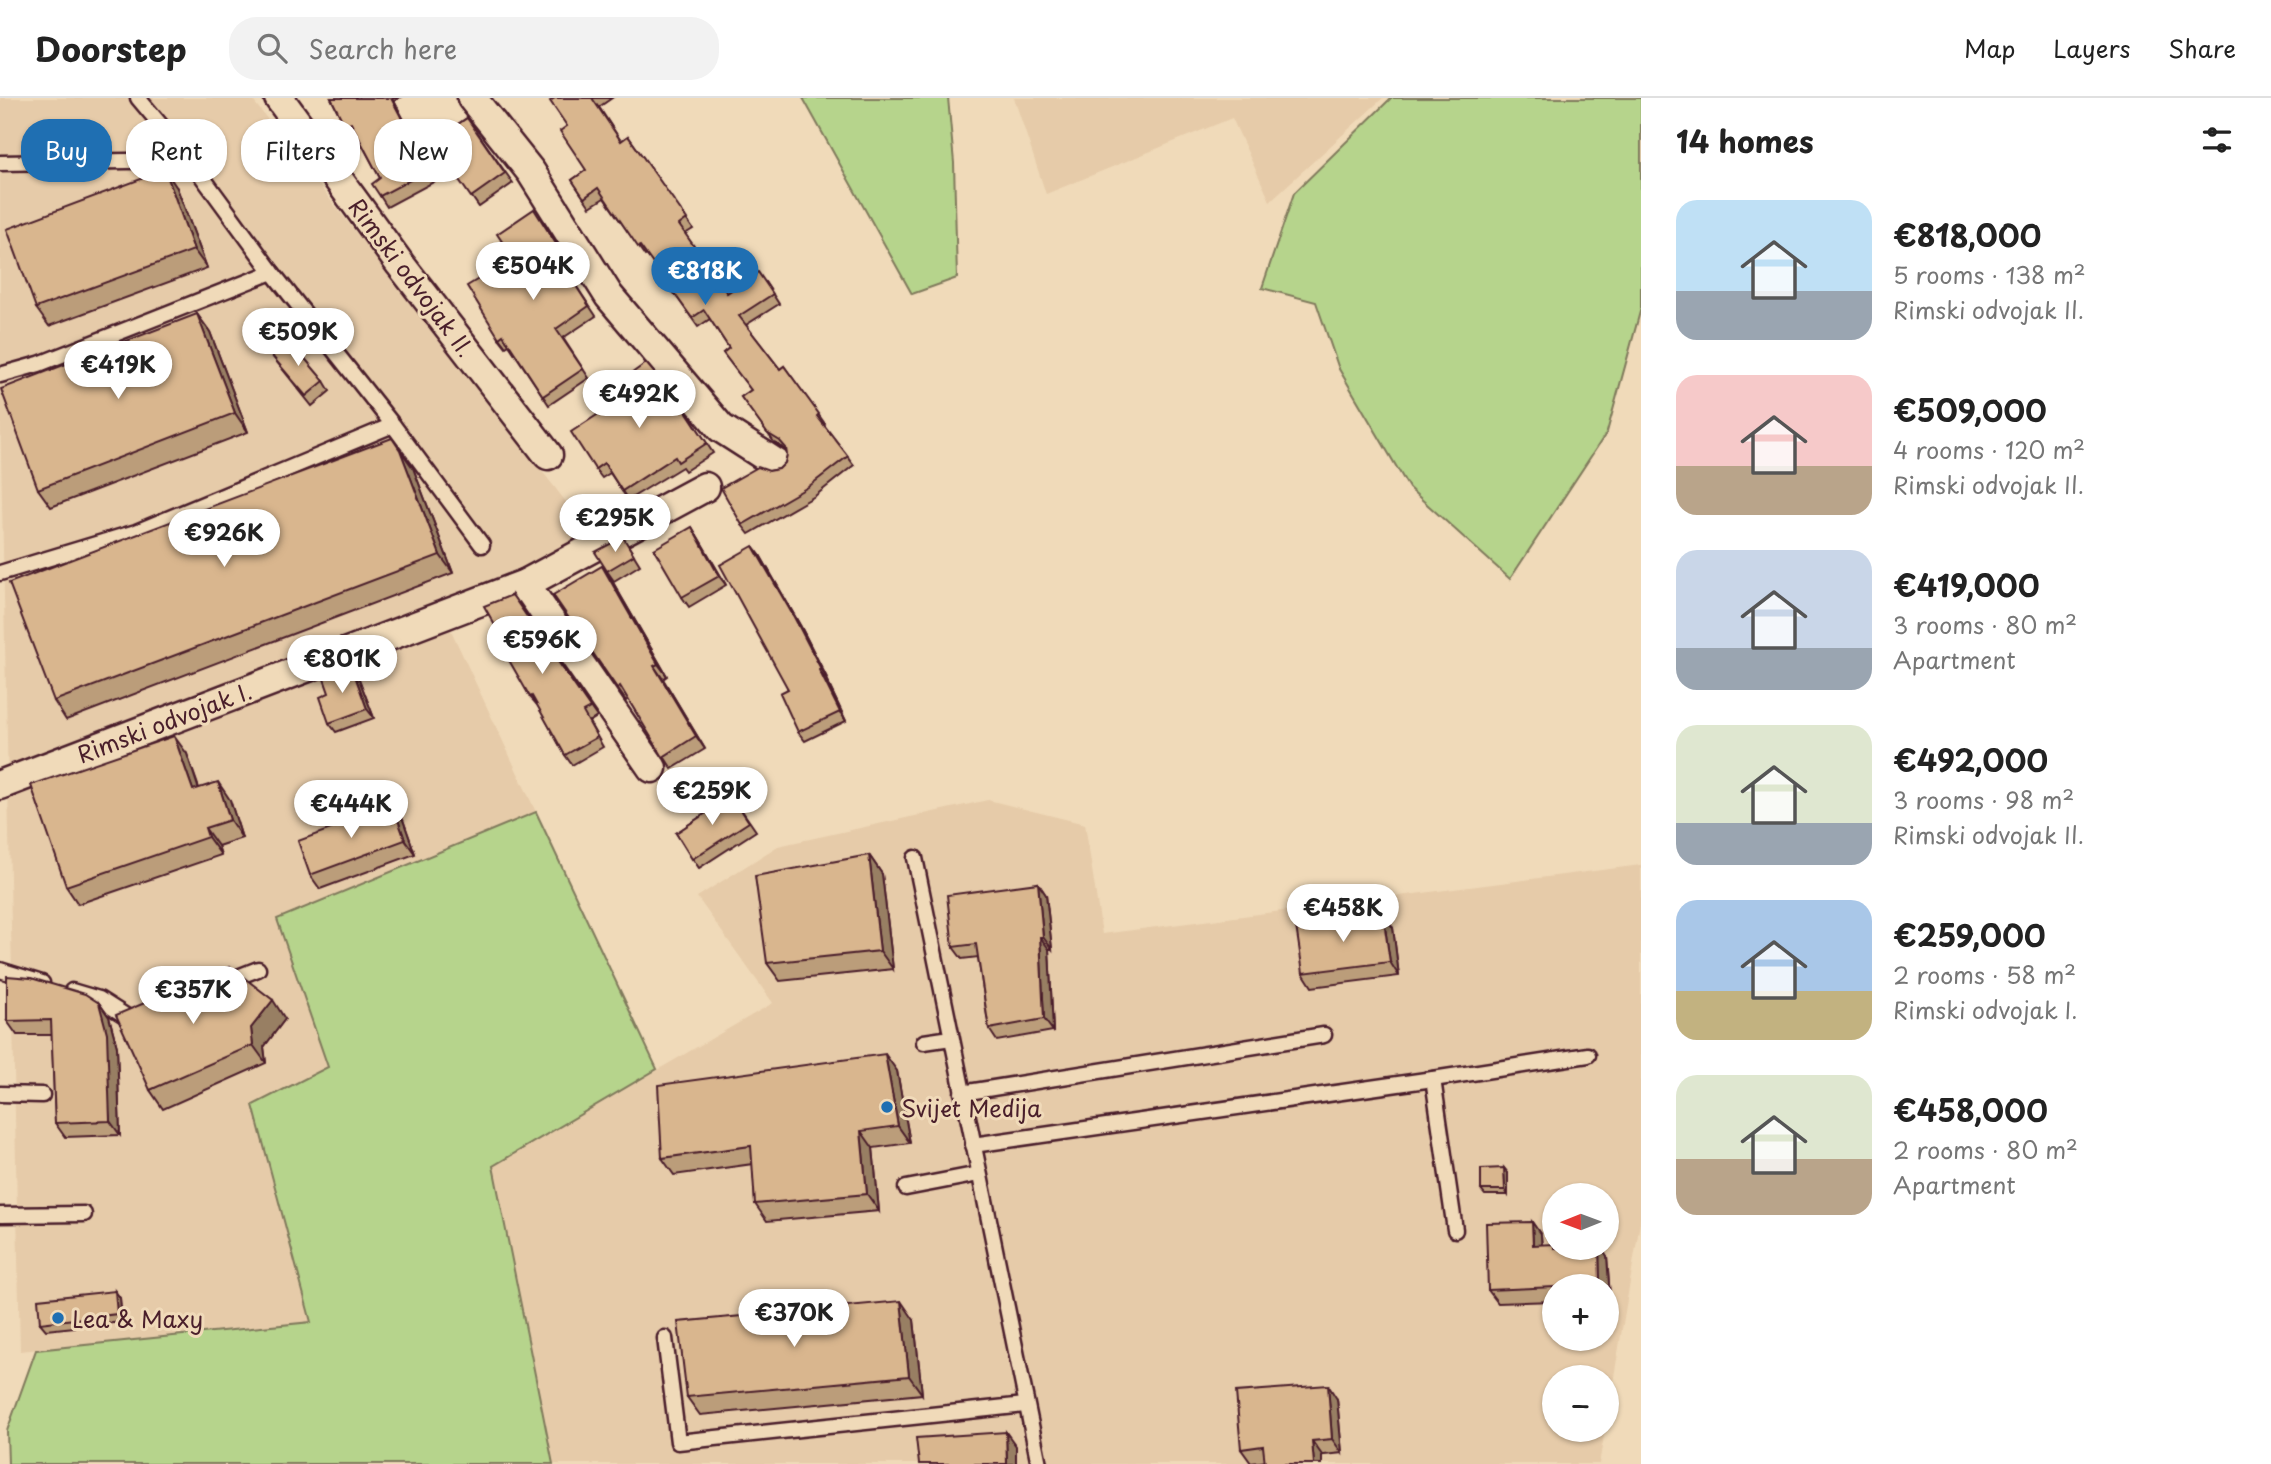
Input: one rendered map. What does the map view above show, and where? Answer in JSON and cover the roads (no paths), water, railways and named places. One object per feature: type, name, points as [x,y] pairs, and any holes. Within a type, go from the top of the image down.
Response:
[{"type":"street","name":"Rimski odvojak II.","points":[[279,98],[400,264],[548,455]]},
{"type":"street","points":[[471,98],[531,172],[609,296],[721,428],[777,464]]},
{"type":"street","name":"Rimski odvojak I.","points":[[0,785],[525,584],[705,487]]},
{"type":"street","points":[[525,584],[652,768]]},
{"type":"lane","points":[[138,98],[156,119]]},
{"type":"lane","points":[[0,163],[126,161]]},
{"type":"lane","points":[[206,182],[482,545]]},
{"type":"lane","points":[[0,375],[39,364],[272,272]]},
{"type":"lane","points":[[0,573],[136,532],[393,425]]},
{"type":"lane","points":[[915,858],[1039,1464]]},
{"type":"lane","points":[[207,990],[258,969]]},
{"type":"lane","points":[[0,970],[99,999],[132,1020],[145,1015]]},
{"type":"lane","points":[[962,1093],[1324,1035]]},
{"type":"lane","points":[[924,1042],[951,1038]]},
{"type":"lane","points":[[973,1145],[1588,1055]]},
{"type":"lane","points":[[1433,1079],[1455,1230]]},
{"type":"lane","points":[[0,1094],[42,1095]]},
{"type":"lane","points":[[906,1188],[979,1174]]},
{"type":"lane","points":[[0,1215],[84,1214]]},
{"type":"lane","points":[[665,1338],[678,1442],[1025,1405]]},
{"type":"place","name":"Svijet Medija","points":[[887,1107]]},
{"type":"place","name":"Lea & Maxy","points":[[58,1318]]}]
